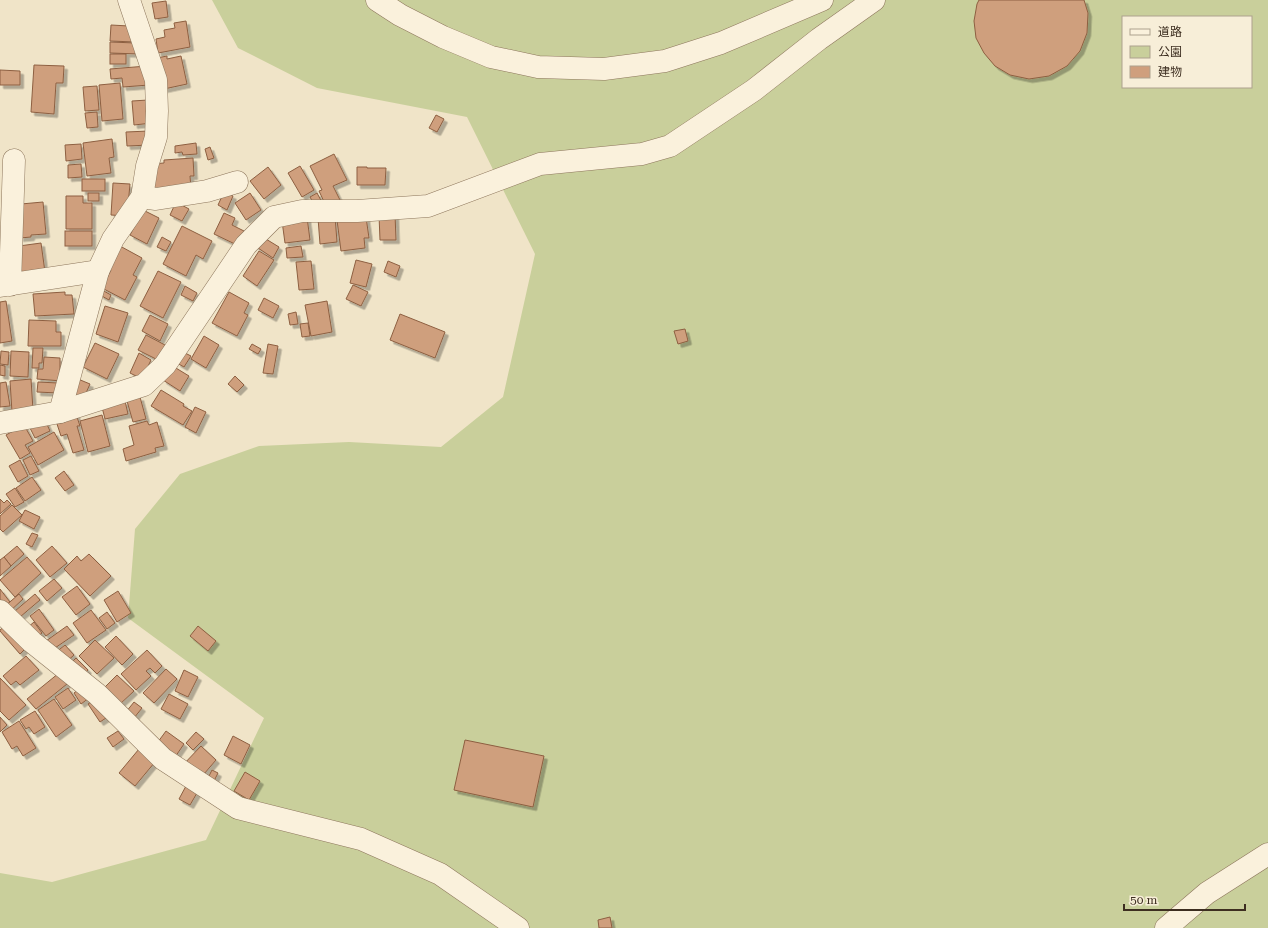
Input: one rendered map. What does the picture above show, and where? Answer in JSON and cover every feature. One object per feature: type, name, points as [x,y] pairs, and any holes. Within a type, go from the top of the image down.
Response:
[{"type":"street","points":[[60,412],[98,271],[113,239],[142,197],[147,166],[156,137],[156,80],[129,0]]},
{"type":"street","points":[[377,0],[414,23],[442,37],[491,57],[538,67],[604,69],[664,61],[721,43],[822,0]]},
{"type":"street","points":[[0,422],[60,412],[144,385],[165,365],[246,245],[274,217],[302,211],[357,211],[428,206],[540,164],[642,154],[670,146],[754,90],[819,39],[874,0]]},
{"type":"street","points":[[14,160],[5,286],[98,271]]},
{"type":"street","points":[[142,197],[156,199],[206,191],[236,182]]},
{"type":"street","points":[[0,611],[32,642],[97,694],[163,759],[238,808],[361,839],[440,874],[518,928]]},
{"type":"street","points":[[1166,928],[1207,893],[1268,854]]},
{"type":"green space","points":[[212,0],[1268,0],[1268,928],[0,928],[0,873],[52,882],[206,840],[264,718],[128,618],[135,529],[180,474],[259,446],[349,442],[441,447],[503,397],[535,254],[467,117],[317,88],[238,48]]},
{"type":"building","points":[[979,0],[1084,0],[1088,13],[1087,33],[1080,51],[1067,66],[1049,76],[1029,79],[1010,75],[995,66],[984,53],[976,38],[974,21]]},
{"type":"building","points":[[166,1],[168,17],[155,19],[152,3]]},
{"type":"building","points":[[186,21],[190,47],[158,53],[156,39],[165,37],[164,30],[175,28],[174,23]]},
{"type":"building","points":[[111,25],[129,26],[135,42],[110,41]]},
{"type":"building","points":[[110,42],[136,43],[140,54],[110,53]]},
{"type":"building","points":[[110,54],[126,54],[126,64],[110,64]]},
{"type":"building","points":[[167,56],[167,59],[181,56],[187,84],[164,89],[157,58]]},
{"type":"building","points":[[34,65],[64,66],[63,83],[56,83],[54,114],[31,112]]},
{"type":"building","points":[[147,66],[149,85],[123,87],[122,78],[111,79],[110,69]]},
{"type":"building","points":[[0,70],[20,71],[20,85],[0,85]]},
{"type":"building","points":[[120,83],[123,119],[102,121],[99,85]]},
{"type":"building","points":[[97,86],[99,110],[85,111],[83,87]]},
{"type":"building","points":[[148,100],[152,123],[134,125],[132,101]]},
{"type":"building","points":[[97,112],[98,127],[87,128],[85,113]]},
{"type":"building","points":[[436,115],[444,119],[437,132],[429,128]]},
{"type":"building","points":[[149,131],[150,145],[127,146],[126,132]]},
{"type":"building","points":[[112,139],[114,157],[109,158],[111,173],[87,176],[83,143]]},
{"type":"building","points":[[196,143],[197,154],[183,155],[182,152],[175,153],[175,146]]},
{"type":"building","points":[[81,144],[82,159],[66,161],[65,145]]},
{"type":"building","points":[[210,147],[214,158],[208,160],[205,149]]},
{"type":"building","points":[[334,154],[347,180],[333,186],[341,202],[327,208],[319,191],[322,190],[310,166]]},
{"type":"building","points":[[193,158],[194,176],[190,176],[191,189],[153,191],[151,164],[164,163],[164,160]]},
{"type":"building","points":[[81,164],[82,177],[68,178],[68,165]]},
{"type":"building","points":[[300,166],[314,190],[302,197],[288,173]]},
{"type":"building","points":[[268,167],[281,185],[264,199],[250,181]]},
{"type":"building","points":[[357,167],[386,168],[385,185],[357,185]]},
{"type":"building","points":[[82,179],[105,179],[105,191],[82,191]]},
{"type":"building","points":[[113,183],[130,184],[127,216],[111,215]]},
{"type":"building","points":[[224,192],[233,196],[227,210],[218,205]]},
{"type":"building","points":[[88,193],[99,193],[99,201],[88,201]]},
{"type":"building","points":[[250,193],[261,210],[246,220],[235,203]]},
{"type":"building","points":[[317,193],[324,206],[317,210],[310,197]]},
{"type":"building","points":[[66,196],[83,196],[83,203],[92,203],[92,229],[66,229]]},
{"type":"building","points":[[43,202],[46,234],[31,235],[31,237],[20,238],[21,204]]},
{"type":"building","points":[[176,202],[189,209],[182,221],[170,215]]},
{"type":"building","points":[[143,210],[159,218],[147,244],[130,235]]},
{"type":"building","points":[[224,213],[235,218],[232,225],[244,231],[237,245],[214,234]]},
{"type":"building","points":[[395,214],[396,240],[380,240],[379,215]]},
{"type":"building","points":[[335,216],[337,242],[320,244],[318,218]]},
{"type":"building","points":[[307,217],[310,240],[285,243],[282,221]]},
{"type":"building","points":[[366,217],[369,238],[364,238],[365,248],[341,251],[337,220]]},
{"type":"building","points":[[182,226],[212,241],[203,259],[196,255],[186,276],[163,264]]},
{"type":"building","points":[[65,231],[92,231],[92,246],[65,246]]},
{"type":"building","points":[[261,236],[279,247],[273,258],[255,246]]},
{"type":"building","points":[[162,237],[171,242],[166,251],[157,247]]},
{"type":"building","points":[[41,243],[45,272],[22,274],[19,246]]},
{"type":"building","points":[[120,246],[142,258],[133,275],[137,277],[125,300],[102,288],[111,270],[108,268]]},
{"type":"building","points":[[301,246],[303,257],[287,258],[286,248]]},
{"type":"building","points":[[259,251],[274,260],[257,286],[243,276]]},
{"type":"building","points":[[356,260],[372,264],[366,287],[350,283]]},
{"type":"building","points":[[311,261],[314,289],[299,290],[296,262]]},
{"type":"building","points":[[388,261],[400,266],[396,277],[384,272]]},
{"type":"building","points":[[158,271],[181,282],[163,318],[140,306]]},
{"type":"building","points":[[353,285],[368,292],[361,306],[346,299]]},
{"type":"building","points":[[185,286],[197,293],[193,301],[181,295]]},
{"type":"building","points":[[102,290],[111,295],[109,300],[100,295]]},
{"type":"building","points":[[65,292],[65,295],[72,295],[74,314],[35,316],[33,294]]},
{"type":"building","points":[[229,292],[249,303],[244,313],[248,315],[237,336],[212,323]]},
{"type":"building","points":[[264,298],[279,306],[273,318],[258,310]]},
{"type":"building","points":[[6,301],[12,341],[0,343],[0,302]]},
{"type":"building","points":[[327,301],[332,332],[311,336],[305,305]]},
{"type":"building","points":[[105,306],[128,313],[118,342],[96,334]]},
{"type":"building","points":[[296,312],[298,324],[290,325],[288,314]]},
{"type":"building","points":[[400,314],[445,332],[435,358],[390,340]]},
{"type":"building","points":[[150,315],[168,324],[160,341],[142,331]]},
{"type":"building","points":[[29,320],[56,321],[56,332],[61,332],[61,346],[28,346]]},
{"type":"building","points":[[308,323],[310,336],[302,337],[300,324]]},
{"type":"building","points":[[685,329],[688,341],[678,344],[674,331]]},
{"type":"building","points":[[146,335],[165,345],[158,360],[138,350]]},
{"type":"building","points":[[204,336],[219,345],[206,368],[191,359]]},
{"type":"building","points":[[95,343],[119,354],[107,379],[83,367]]},
{"type":"building","points":[[252,344],[261,349],[258,354],[249,349]]},
{"type":"building","points":[[268,344],[278,346],[273,374],[263,373]]},
{"type":"building","points":[[33,348],[43,348],[42,363],[39,363],[39,368],[32,368]]},
{"type":"building","points":[[1,351],[9,352],[8,365],[0,364]]},
{"type":"building","points":[[11,351],[29,352],[28,377],[10,376]]},
{"type":"building","points":[[183,352],[191,356],[184,367],[177,363]]},
{"type":"building","points":[[139,353],[151,360],[142,379],[130,373]]},
{"type":"building","points":[[44,357],[60,358],[60,370],[63,370],[62,381],[37,379],[38,369],[43,369]]},
{"type":"building","points":[[0,365],[5,366],[5,376],[0,375]]},
{"type":"building","points":[[171,365],[189,376],[180,391],[163,380]]},
{"type":"building","points":[[235,376],[244,385],[237,392],[228,384]]},
{"type":"building","points":[[31,379],[33,410],[12,412],[10,381]]},
{"type":"building","points":[[78,379],[90,384],[82,402],[70,396]]},
{"type":"building","points":[[6,382],[10,406],[0,407],[0,383]]},
{"type":"building","points":[[38,382],[58,383],[58,393],[37,392]]},
{"type":"building","points":[[161,390],[184,404],[183,406],[192,411],[183,425],[151,406]]},
{"type":"building","points":[[140,397],[146,419],[133,422],[127,401]]},
{"type":"building","points":[[125,401],[128,414],[105,419],[102,407]]},
{"type":"building","points":[[195,407],[206,412],[196,433],[185,427]]},
{"type":"building","points":[[76,414],[80,426],[77,426],[84,450],[73,453],[67,434],[61,436],[56,421]]},
{"type":"building","points":[[102,415],[110,446],[88,452],[80,421]]},
{"type":"building","points":[[45,420],[50,431],[35,438],[30,428]]},
{"type":"building","points":[[147,421],[149,425],[157,422],[164,446],[155,448],[156,452],[126,461],[123,449],[134,445],[129,426]]},
{"type":"building","points":[[24,425],[33,441],[25,445],[30,453],[20,459],[6,435]]},
{"type":"building","points":[[54,432],[64,450],[38,465],[28,447]]},
{"type":"building","points":[[31,456],[39,471],[30,475],[23,460]]},
{"type":"building","points":[[20,460],[28,476],[18,482],[9,466]]},
{"type":"building","points":[[64,471],[74,485],[65,491],[55,478]]},
{"type":"building","points":[[32,477],[41,490],[25,501],[16,488]]},
{"type":"building","points":[[15,488],[24,502],[15,507],[6,494]]},
{"type":"building","points":[[0,499],[4,503],[7,500],[11,504],[0,514]]},
{"type":"building","points":[[12,505],[22,515],[3,532],[0,529],[0,516]]},
{"type":"building","points":[[25,510],[40,517],[34,529],[19,521]]},
{"type":"building","points":[[32,533],[38,535],[32,547],[26,544]]},
{"type":"building","points":[[17,546],[24,554],[11,566],[4,557]]},
{"type":"building","points":[[52,546],[67,563],[50,577],[36,560]]},
{"type":"building","points":[[89,554],[111,576],[90,596],[64,569],[77,556],[81,561]]},
{"type":"building","points":[[4,557],[11,566],[0,576],[0,560]]},
{"type":"building","points":[[27,557],[41,573],[15,597],[0,580]]},
{"type":"building","points":[[54,579],[62,588],[47,601],[39,591]]},
{"type":"building","points":[[77,586],[90,604],[76,615],[62,597]]},
{"type":"building","points":[[0,589],[10,602],[3,608],[0,605]]},
{"type":"building","points":[[118,591],[131,613],[117,622],[104,600]]},
{"type":"building","points":[[19,594],[23,599],[7,614],[3,608]]},
{"type":"building","points":[[35,594],[40,600],[20,617],[15,611]]},
{"type":"building","points":[[39,609],[54,630],[46,636],[30,616]]},
{"type":"building","points":[[91,610],[106,630],[87,643],[73,623]]},
{"type":"building","points":[[107,612],[115,623],[107,629],[99,618]]},
{"type":"building","points":[[34,622],[42,633],[36,638],[27,628]]},
{"type":"building","points":[[9,623],[29,645],[20,654],[0,631]]},
{"type":"building","points":[[67,626],[74,635],[52,650],[46,641]]},
{"type":"building","points":[[198,626],[216,641],[208,651],[190,636]]},
{"type":"building","points":[[116,636],[133,654],[122,665],[105,647]]},
{"type":"building","points":[[95,640],[114,658],[97,674],[79,656]]},
{"type":"building","points":[[65,645],[74,655],[64,664],[55,653]]},
{"type":"building","points":[[147,650],[162,666],[155,673],[150,668],[146,671],[151,676],[136,690],[121,674]]},
{"type":"building","points":[[26,656],[39,670],[20,685],[16,681],[11,685],[3,676]]},
{"type":"building","points":[[76,658],[88,670],[79,679],[67,667]]},
{"type":"building","points":[[166,669],[177,679],[154,703],[143,693]]},
{"type":"building","points":[[184,670],[198,677],[188,697],[175,691]]},
{"type":"building","points":[[59,673],[67,684],[36,709],[27,699]]},
{"type":"building","points":[[117,675],[134,691],[119,705],[103,689]]},
{"type":"building","points":[[0,678],[26,705],[9,720],[0,711]]},
{"type":"building","points":[[82,687],[89,698],[81,704],[74,693]]},
{"type":"building","points":[[68,688],[76,700],[63,709],[55,697]]},
{"type":"building","points":[[169,694],[188,704],[180,719],[161,709]]},
{"type":"building","points":[[97,698],[109,716],[100,722],[88,704]]},
{"type":"building","points":[[54,699],[72,725],[56,737],[38,710]]},
{"type":"building","points":[[134,702],[142,708],[134,718],[126,712]]},
{"type":"building","points":[[35,711],[45,727],[34,734],[29,727],[26,729],[20,720]]},
{"type":"building","points":[[0,717],[7,725],[0,732]]},
{"type":"building","points":[[19,721],[36,748],[23,756],[17,746],[12,749],[2,732]]},
{"type":"building","points":[[118,731],[124,739],[113,747],[107,738]]},
{"type":"building","points":[[166,731],[184,744],[173,760],[155,746]]},
{"type":"building","points":[[196,732],[204,739],[193,750],[186,743]]},
{"type":"building","points":[[233,736],[250,745],[241,764],[224,755]]},
{"type":"building","points":[[465,740],[544,756],[533,807],[454,790]]},
{"type":"building","points":[[201,746],[216,760],[198,781],[182,766]]},
{"type":"building","points":[[139,749],[155,762],[135,786],[119,773]]},
{"type":"building","points":[[212,770],[218,773],[212,785],[206,782]]},
{"type":"building","points":[[245,772],[260,781],[249,800],[234,791]]},
{"type":"building","points":[[186,786],[197,793],[190,805],[179,799]]},
{"type":"building","points":[[610,917],[612,928],[599,928],[598,920]]}]
